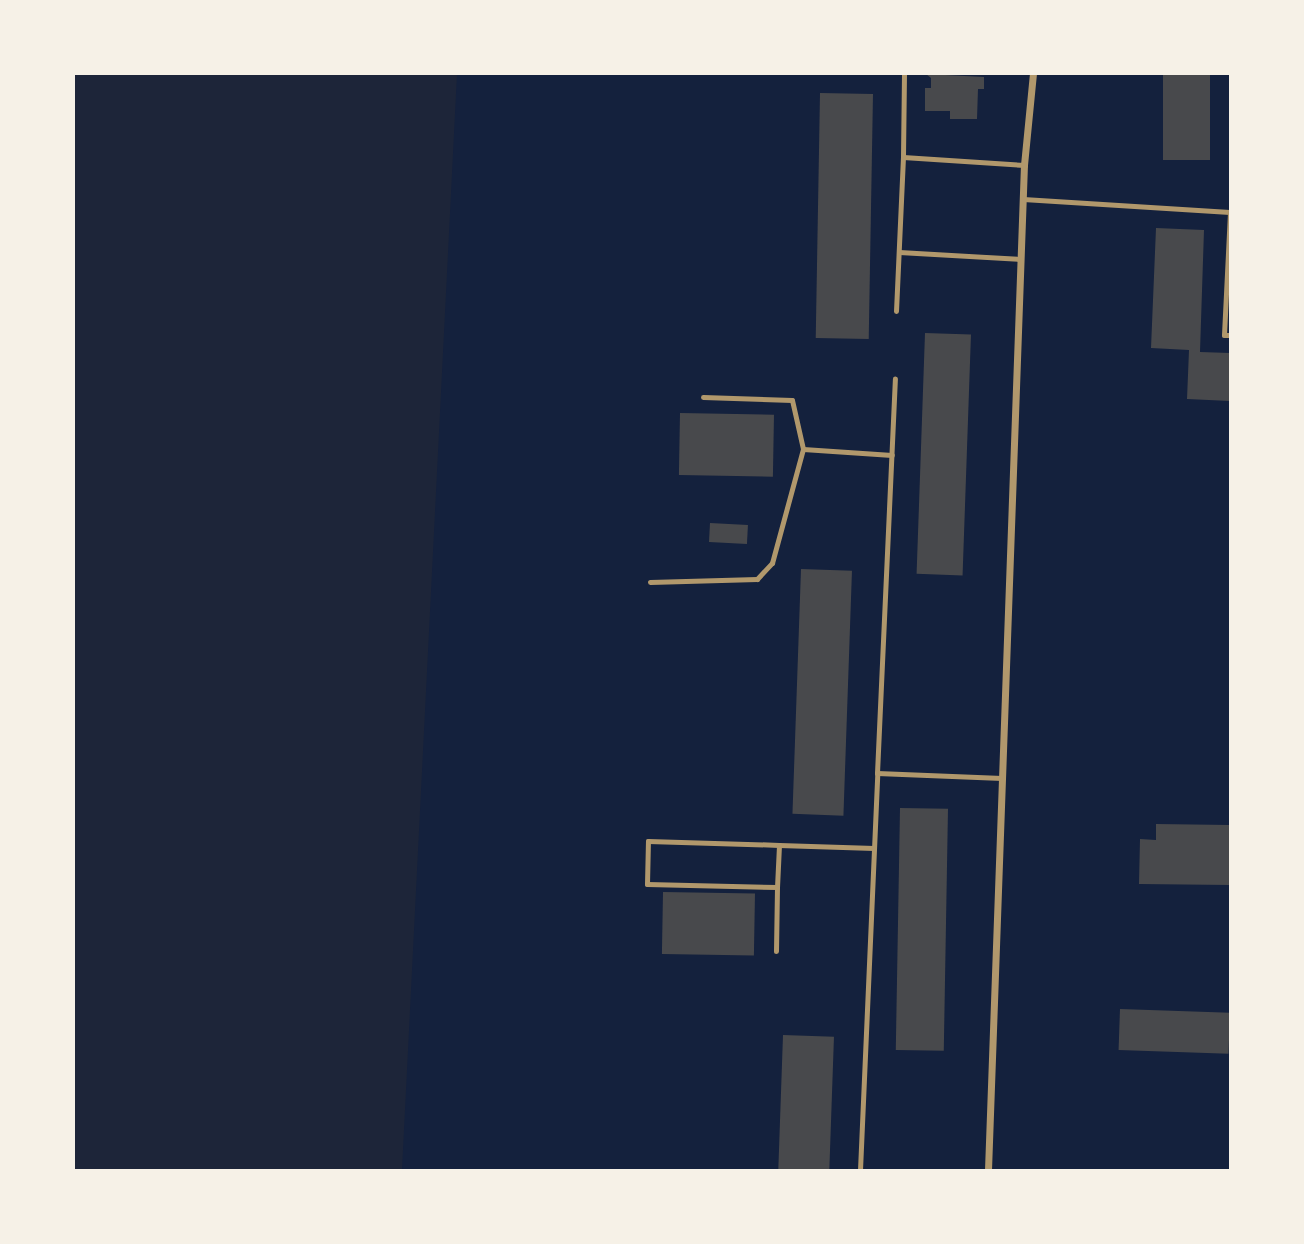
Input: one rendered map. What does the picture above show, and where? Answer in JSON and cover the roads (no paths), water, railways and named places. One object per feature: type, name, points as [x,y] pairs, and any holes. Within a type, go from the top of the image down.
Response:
[{"type":"street","points":[[988,1171],[1024,165],[1033,74]]},
{"type":"lane","points":[[896,311],[904,74]]},
{"type":"lane","points":[[903,157],[1024,165]]},
{"type":"lane","points":[[1023,198],[1230,212],[1224,335],[1230,335]]},
{"type":"lane","points":[[899,252],[1021,259]]},
{"type":"lane","points":[[860,1171],[895,378]]},
{"type":"lane","points":[[650,582],[757,579],[772,564],[803,449],[792,400],[703,397]]},
{"type":"lane","points":[[803,449],[892,455]]},
{"type":"lane","points":[[877,773],[1002,778]]},
{"type":"lane","points":[[777,887],[647,884],[648,841],[874,848]]},
{"type":"lane","points":[[776,951],[779,845]]}]
